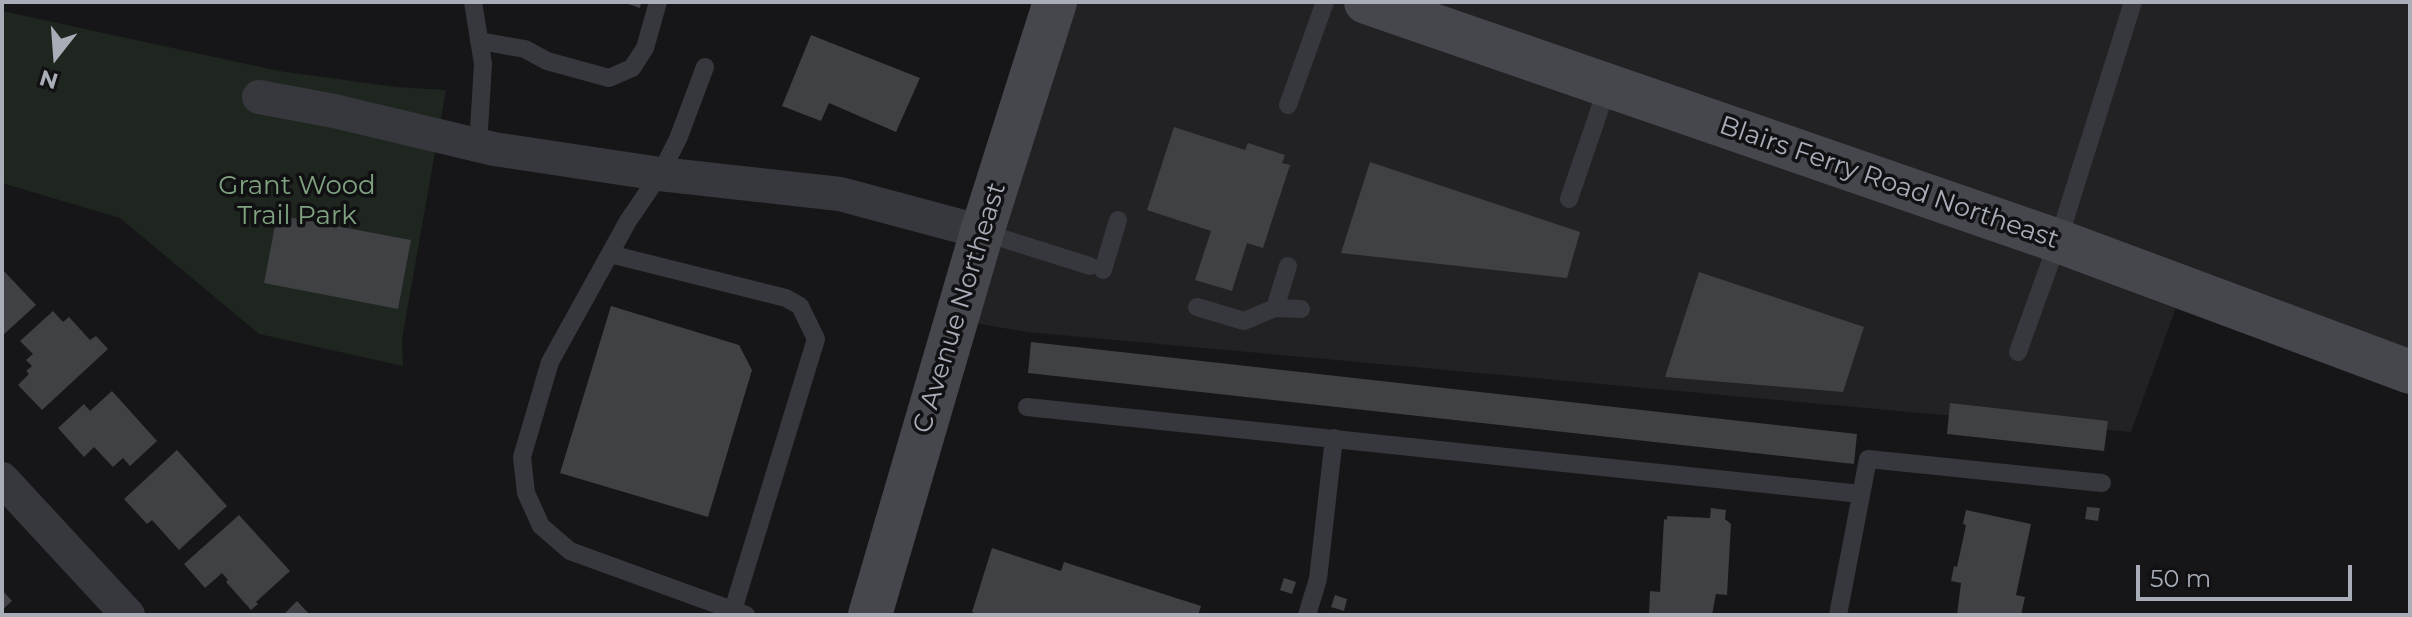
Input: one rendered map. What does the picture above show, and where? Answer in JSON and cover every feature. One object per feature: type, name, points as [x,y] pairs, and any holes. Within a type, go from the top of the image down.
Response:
[{"type":"main road","name":"C Avenue Northeast","points":[[870,615],[982,232],[1055,2]]},
{"type":"main road","name":"Blairs Ferry Road Northeast","points":[[1366,2],[2058,241],[2410,372]]},
{"type":"street","points":[[259,97],[334,111],[486,148],[660,174],[840,194],[982,232]]},
{"type":"street","points":[[2,479],[128,615]]},
{"type":"lane","points":[[473,2],[483,64],[486,148]]},
{"type":"lane","points":[[479,41],[527,41],[547,61],[609,78],[632,68],[645,48],[658,2]]},
{"type":"lane","points":[[1288,105],[1325,2]]},
{"type":"lane","points":[[2018,352],[2058,241],[2133,2]]},
{"type":"lane","points":[[610,254],[786,298],[800,306],[816,339],[740,613],[570,551],[541,526],[526,493],[522,457],[550,362],[628,221],[660,174],[678,139],[705,67]]},
{"type":"lane","points":[[1569,199],[1608,85]]},
{"type":"lane","points":[[982,232],[1096,268],[1118,220]]},
{"type":"lane","points":[[1275,308],[1288,266]]},
{"type":"lane","points":[[1197,307],[1244,321],[1275,308],[1301,309]]},
{"type":"lane","points":[[1027,407],[1861,494]]},
{"type":"lane","points":[[1307,615],[1318,579],[1334,438]]},
{"type":"lane","points":[[1838,615],[1868,459],[2102,483]]},
{"type":"shaded area","points":[[1055,2],[2410,2],[2410,372],[2183,288],[2131,432],[1027,332],[956,320]]},
{"type":"green space","name":"Grant Wood Trail Park","points":[[2,11],[279,71],[396,87],[446,90],[402,339],[403,366],[259,334],[120,218],[2,183]]},
{"type":"building","points":[[622,2],[641,2],[640,8]]},
{"type":"building","points":[[811,35],[920,78],[896,132],[829,103],[821,121],[782,106]]},
{"type":"building","points":[[1174,127],[1245,150],[1248,143],[1285,155],[1282,163],[1290,165],[1263,248],[1247,243],[1232,291],[1195,280],[1211,231],[1147,210]]},
{"type":"building","points":[[1370,162],[1580,232],[1567,278],[1341,253]]},
{"type":"building","points":[[277,215],[411,240],[398,309],[264,283]]},
{"type":"building","points":[[2,269],[36,305],[2,336]]},
{"type":"building","points":[[1699,272],[1864,327],[1843,392],[1665,377]]},
{"type":"building","points":[[611,306],[739,345],[752,370],[708,517],[560,473]]},
{"type":"building","points":[[53,311],[63,322],[69,317],[90,340],[96,336],[108,349],[42,410],[18,385],[29,374],[26,371],[32,366],[26,360],[33,354],[20,341]]},
{"type":"building","points":[[1031,342],[1857,434],[1854,464],[1028,373]]},
{"type":"building","points":[[112,391],[157,441],[130,466],[123,458],[113,467],[94,447],[84,457],[58,428],[84,404],[90,411]]},
{"type":"building","points":[[1950,403],[2108,421],[2104,451],[1947,434]]},
{"type":"building","points":[[177,450],[227,506],[179,550],[152,520],[147,524],[124,499]]},
{"type":"building","points":[[2087,507],[2100,508],[2098,521],[2085,519]]},
{"type":"building","points":[[1711,508],[1726,510],[1725,519],[1731,524],[1727,595],[1716,594],[1712,615],[1649,615],[1650,591],[1660,592],[1664,519],[1667,520],[1667,516],[1710,518]]},
{"type":"building","points":[[1966,510],[2031,524],[2016,595],[2025,597],[2021,615],[1957,615],[1961,583],[1951,581],[1966,525],[1963,524]]},
{"type":"building","points":[[239,515],[290,571],[251,610],[226,582],[228,580],[222,573],[205,588],[184,564]]},
{"type":"building","points":[[992,548],[1061,571],[1064,562],[1201,606],[1198,615],[981,615],[972,612]]},
{"type":"building","points":[[1284,578],[1296,582],[1292,594],[1280,590]]},
{"type":"building","points":[[2,590],[12,601],[2,610]]},
{"type":"building","points":[[1335,595],[1347,599],[1344,611],[1331,607]]},
{"type":"building","points":[[297,601],[310,615],[283,615]]}]
